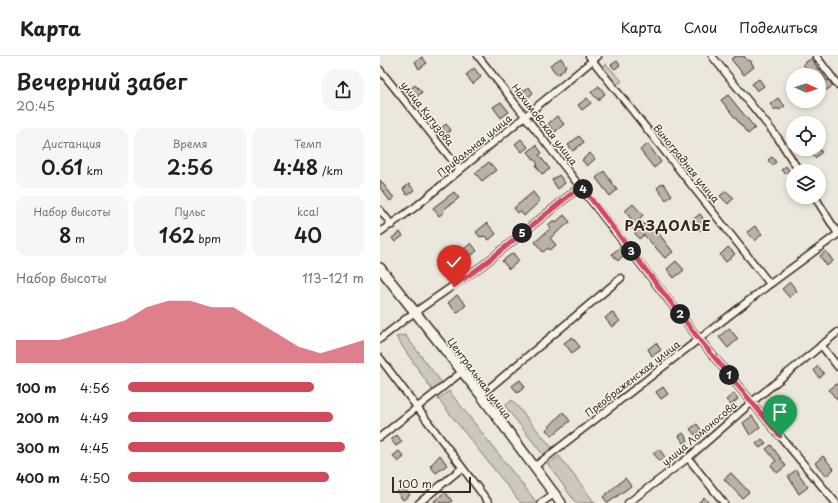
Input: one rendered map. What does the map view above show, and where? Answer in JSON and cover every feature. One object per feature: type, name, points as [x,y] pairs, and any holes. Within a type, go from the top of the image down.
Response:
[{"type":"main road","name":"Центральная улица","points":[[380,268],[463,371],[560,503]]},
{"type":"street","name":"Нахимовская улица","points":[[478,56],[699,339],[836,503]]},
{"type":"street","name":"Привольная улица","points":[[380,232],[392,225],[526,116],[591,58],[598,56]]},
{"type":"street","points":[[712,56],[778,138],[795,164]]},
{"type":"street","points":[[816,56],[838,85]]},
{"type":"street","name":"Виноградная улица","points":[[591,58],[770,284]]},
{"type":"street","name":"улица Кутузова","points":[[380,70],[460,170]]},
{"type":"street","points":[[381,337],[483,265],[581,186]]},
{"type":"street","points":[[819,204],[838,234]]},
{"type":"street","points":[[380,210],[392,225]]},
{"type":"street","name":"Преображенская улица","points":[[534,467],[770,284],[838,234]]},
{"type":"street","points":[[481,395],[621,278]]},
{"type":"street","name":"улица Ломоносова","points":[[628,503],[688,458],[752,402],[838,332]]},
{"type":"street","points":[[821,345],[838,367]]},
{"type":"street","points":[[380,358],[489,503]]},
{"type":"street","points":[[380,437],[463,371]]},
{"type":"street","points":[[688,458],[724,503]]},
{"type":"street","points":[[419,503],[462,468]]},
{"type":"street","points":[[541,503],[554,494]]},
{"type":"shaded area","points":[[606,64],[622,81],[616,85],[602,67]]},
{"type":"shaded area","points":[[405,335],[442,383],[433,391],[396,337]]},
{"type":"shaded area","points":[[449,391],[537,503],[521,503],[438,399]]},
{"type":"shaded area","points":[[512,400],[553,449],[544,456],[505,406]]},
{"type":"shaded area","points":[[559,456],[595,503],[576,503],[548,464]]},
{"type":"building","points":[[736,56],[744,56],[748,61],[750,60],[754,67],[744,75],[731,59]]},
{"type":"building","points":[[422,57],[427,63],[419,69],[415,62]]},
{"type":"building","points":[[561,58],[566,66],[564,67],[565,69],[557,75],[550,65]]},
{"type":"building","points":[[812,58],[817,68],[806,68],[803,64]]},
{"type":"building","points":[[617,61],[620,65],[615,69],[611,65]]},
{"type":"building","points":[[474,68],[481,77],[473,84],[466,75]]},
{"type":"building","points":[[759,79],[764,86],[757,91],[752,84]]},
{"type":"building","points":[[826,79],[827,81],[829,80],[833,86],[826,90]]},
{"type":"building","points":[[415,85],[422,92],[417,97],[410,89]]},
{"type":"building","points":[[599,86],[605,94],[599,99],[599,101],[591,92]]},
{"type":"building","points":[[529,87],[533,93],[527,98],[522,92]]},
{"type":"building","points":[[728,95],[755,128],[748,134],[721,100]]},
{"type":"building","points":[[587,98],[591,103],[582,110],[578,105]]},
{"type":"building","points":[[778,98],[785,106],[779,110],[777,108],[775,110],[770,104]]},
{"type":"building","points":[[501,102],[509,112],[501,118],[493,107]]},
{"type":"building","points":[[557,116],[564,124],[555,132],[548,124]]},
{"type":"building","points":[[446,124],[451,130],[445,135],[440,129]]},
{"type":"building","points":[[579,136],[584,142],[573,151],[568,145]]},
{"type":"building","points":[[521,139],[528,147],[522,152],[515,144]]},
{"type":"building","points":[[648,144],[661,162],[654,168],[640,150]]},
{"type":"building","points":[[536,145],[542,153],[539,155],[550,169],[542,174],[536,166],[538,164],[528,152]]},
{"type":"building","points":[[590,153],[595,159],[587,166],[582,160]]},
{"type":"building","points":[[772,157],[776,162],[772,165],[768,160]]},
{"type":"building","points":[[489,162],[496,170],[482,181],[475,173]]},
{"type":"building","points":[[786,166],[785,174],[781,170]]},
{"type":"building","points":[[604,171],[617,190],[610,196],[596,178]]},
{"type":"building","points":[[559,175],[565,183],[558,189],[552,180]]},
{"type":"building","points":[[380,180],[394,198],[390,201],[380,188]]},
{"type":"building","points":[[663,183],[672,195],[666,200],[657,188]]},
{"type":"building","points":[[409,184],[414,190],[407,195],[403,189]]},
{"type":"building","points":[[726,191],[734,198],[728,204],[720,196]]},
{"type":"building","points":[[454,192],[459,198],[443,210],[444,212],[439,216],[433,208]]},
{"type":"building","points":[[533,192],[540,201],[524,216],[520,211],[518,213],[514,208]]},
{"type":"building","points":[[633,204],[643,215],[639,219],[644,225],[649,221],[673,252],[665,258],[644,235],[639,239],[628,222],[631,219],[625,211]]},
{"type":"building","points":[[700,214],[707,224],[699,231],[691,221]]},
{"type":"building","points":[[564,215],[570,222],[550,238],[556,245],[550,250],[548,248],[543,252],[535,242],[551,228],[548,225],[554,220],[556,222]]},
{"type":"building","points":[[487,223],[496,234],[489,240],[485,236],[480,237],[476,232]]},
{"type":"building","points":[[755,226],[762,234],[755,241],[747,232]]},
{"type":"building","points":[[400,232],[403,236],[395,242],[392,238]]},
{"type":"building","points":[[471,243],[477,251],[469,257],[463,250]]},
{"type":"building","points":[[620,247],[625,254],[618,261],[612,254]]},
{"type":"building","points":[[728,247],[735,254],[726,262],[720,255]]},
{"type":"building","points":[[826,251],[833,261],[827,266],[820,256]]},
{"type":"building","points":[[513,253],[519,261],[509,269],[502,261]]},
{"type":"building","points":[[676,261],[684,270],[674,278],[667,269]]},
{"type":"building","points":[[790,282],[797,291],[790,298],[782,289]]},
{"type":"building","points":[[457,295],[466,305],[457,313],[448,303]]},
{"type":"building","points":[[612,312],[620,321],[612,327],[605,318]]},
{"type":"building","points":[[729,328],[738,339],[728,348],[719,337]]},
{"type":"building","points":[[572,337],[580,347],[572,353],[564,343]]},
{"type":"building","points":[[656,343],[661,350],[652,356],[648,349]]},
{"type":"building","points":[[818,366],[824,374],[819,378],[814,370]]},
{"type":"building","points":[[520,380],[525,387],[518,393],[512,386]]},
{"type":"building","points":[[838,383],[838,401],[829,390]]},
{"type":"building","points":[[663,387],[668,394],[661,399],[656,392]]},
{"type":"building","points":[[734,393],[738,399],[731,405],[726,400]]},
{"type":"building","points":[[563,412],[570,421],[552,436],[546,430]]},
{"type":"building","points":[[752,416],[760,427],[750,435],[743,423]]},
{"type":"building","points":[[697,424],[701,430],[695,435],[690,429]]},
{"type":"building","points":[[683,433],[688,440],[684,443],[679,436]]},
{"type":"building","points":[[397,435],[402,442],[396,446],[391,440]]},
{"type":"building","points":[[762,439],[766,443],[760,448],[756,444]]},
{"type":"building","points":[[771,445],[786,466],[777,473],[771,465],[776,461],[766,449]]},
{"type":"building","points":[[659,449],[665,457],[660,461],[653,453]]},
{"type":"building","points":[[399,451],[404,457],[398,462],[393,456]]},
{"type":"building","points":[[440,455],[447,465],[436,473],[430,466]]},
{"type":"building","points":[[823,456],[834,469],[826,476],[815,463]]},
{"type":"building","points":[[796,470],[808,487],[799,494],[788,476]]},
{"type":"building","points":[[731,473],[749,492],[742,498],[724,479]]},
{"type":"building","points":[[625,478],[631,486],[608,503],[603,497]]},
{"type":"building","points":[[403,486],[410,495],[403,500],[397,492]]},
{"type":"building","points":[[445,492],[452,501],[449,503],[436,503],[434,501]]},
{"type":"building","points":[[704,497],[709,503],[698,503]]},
{"type":"district","name":"РАЗДОЛЬЕ","points":[[668,225]]},
{"type":"route","points":[[454,286],[483,265],[581,186],[699,339],[780,436]]}]
